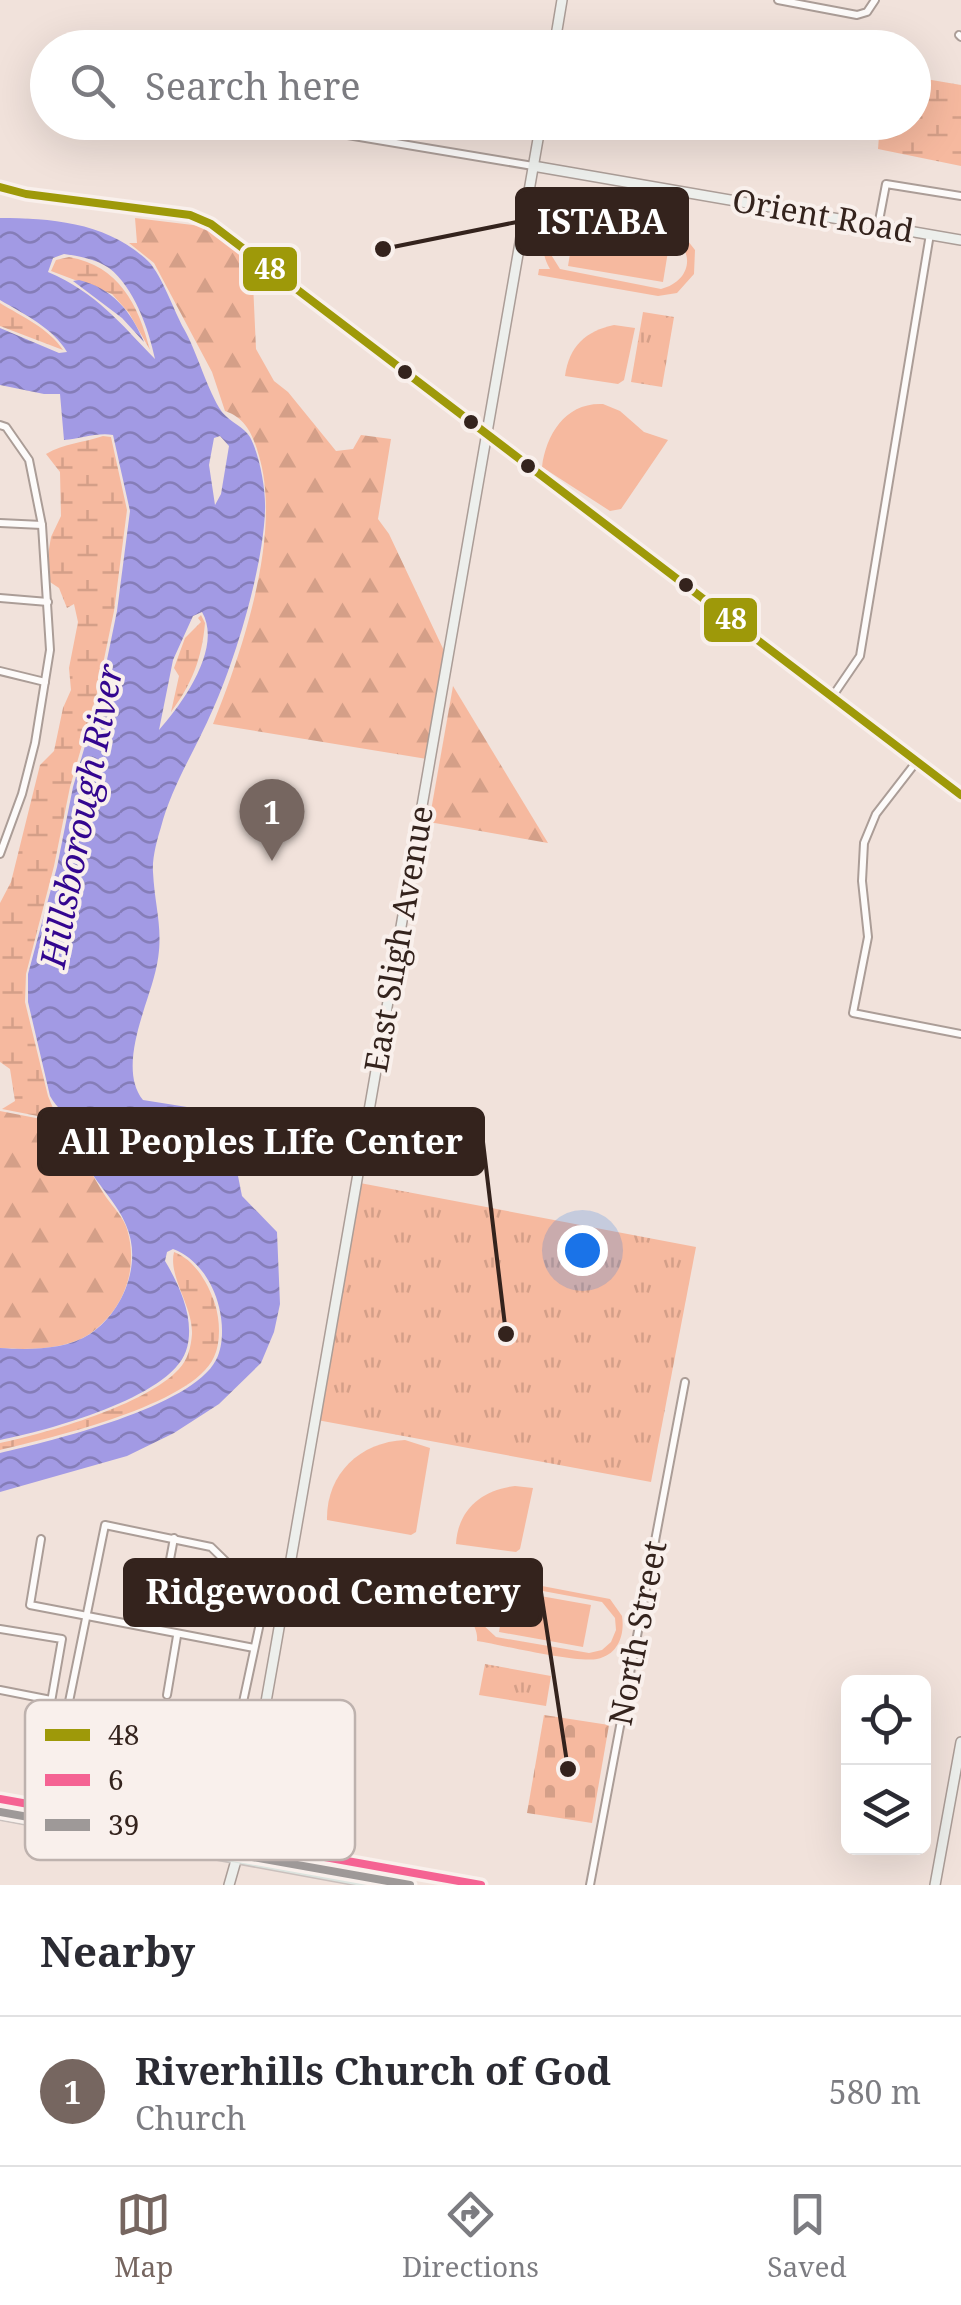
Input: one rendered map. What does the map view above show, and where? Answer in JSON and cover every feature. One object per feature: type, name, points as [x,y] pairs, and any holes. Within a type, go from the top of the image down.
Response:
[{"type":"main road","points":[[0,1799],[25,1804]]},
{"type":"main road","points":[[0,1815],[25,1820]]},
{"type":"main road","points":[[237,1860],[380,1885]]},
{"type":"main road","points":[[326,1860],[427,1880],[480,1885]]},
{"type":"street","points":[[557,30],[562,0]]},
{"type":"street","points":[[778,0],[857,14],[867,12],[875,0]]},
{"type":"street","name":"Orient Road","points":[[378,140],[961,240]]},
{"type":"street","name":"East Sligh Avenue","points":[[265,1700],[538,140]]},
{"type":"street","points":[[878,226],[886,184],[961,196]]},
{"type":"street","points":[[0,187],[26,194],[190,215],[211,224],[961,796]]},
{"type":"street","points":[[832,697],[860,656],[930,234]]},
{"type":"street","points":[[0,425],[6,427],[29,460],[42,525],[50,650],[30,760],[0,852]]},
{"type":"street","points":[[0,522],[42,525]]},
{"type":"street","points":[[0,598],[48,602]]},
{"type":"street","points":[[0,671],[45,682]]},
{"type":"street","points":[[916,761],[876,814],[864,843],[862,881],[868,937],[853,1014],[961,1034]]},
{"type":"street","name":"North Street","points":[[590,1885],[685,1382]]},
{"type":"street","points":[[69,1700],[105,1525],[210,1546],[258,1593],[263,1609],[243,1700]]},
{"type":"street","points":[[42,1538],[30,1606],[254,1648]]},
{"type":"street","points":[[164,1592],[174,1538]]},
{"type":"street","points":[[0,1628],[62,1640],[50,1700],[0,1690]]},
{"type":"street","points":[[167,1695],[176,1636]]},
{"type":"street","points":[[935,1885],[961,1742]]},
{"type":"street","points":[[948,1813],[961,1815]]},
{"type":"street","name":"East Sligh Avenue","points":[[232,1885],[237,1860]]},
{"type":"green space","points":[[931,80],[961,85],[961,166],[878,149],[879,140],[931,140]]},
{"type":"green space","points":[[571,212],[680,231],[695,250],[694,274],[677,293],[658,296],[538,275],[539,269],[550,269],[543,243],[549,228]],"holes":[[[568,221],[671,236],[684,250],[687,266],[678,280],[661,289],[560,269],[550,253],[553,233]]]},
{"type":"green space","points":[[135,218],[201,226],[263,267],[253,283],[256,349],[274,381],[288,392],[336,451],[353,449],[361,435],[391,439],[378,519],[389,534],[446,655],[427,759],[213,724],[256,591],[266,520],[265,487],[251,434],[238,418],[225,411],[212,372],[154,263],[129,243],[137,243]]},
{"type":"green space","points":[[575,223],[670,239],[663,282],[568,266]]},
{"type":"green space","points":[[69,257],[101,269],[124,290],[139,317],[150,350],[129,313],[112,294],[51,271],[56,260]]},
{"type":"green space","points":[[0,303],[43,329],[63,350],[0,326]]},
{"type":"green space","points":[[643,312],[674,317],[662,387],[631,382]]},
{"type":"green space","points":[[614,325],[635,328],[624,380],[618,384],[565,376],[570,356],[580,342],[595,331]]},
{"type":"green space","points":[[603,404],[620,411],[644,432],[668,440],[621,509],[610,511],[542,467],[548,443],[560,422],[578,408]]},
{"type":"green space","points":[[111,437],[127,510],[114,611],[26,974],[25,1002],[48,1096],[58,1120],[2,1109],[15,1101],[10,1069],[0,1062],[0,903],[11,882],[40,765],[54,751],[71,690],[69,668],[78,622],[74,604],[67,608],[59,588],[50,582],[51,537],[61,516],[60,472],[46,454]]},
{"type":"green space","points":[[201,615],[205,623],[198,659],[171,712],[179,676],[174,668],[185,638],[201,622]]},
{"type":"green space","points":[[453,686],[548,843],[429,822]]},
{"type":"green space","points":[[0,1111],[77,1126],[91,1172],[127,1229],[130,1273],[120,1300],[103,1323],[71,1343],[35,1349],[0,1348]]},
{"type":"green space","points":[[360,1183],[696,1247],[651,1482],[317,1420]]},
{"type":"green space","points":[[174,1252],[200,1273],[217,1310],[216,1351],[201,1374],[179,1390],[118,1417],[0,1450],[0,1443],[69,1425],[120,1406],[164,1382],[179,1369],[192,1334],[174,1271]]},
{"type":"green space","points":[[405,1440],[430,1448],[416,1532],[411,1535],[327,1520],[332,1489],[348,1464],[373,1447]]},
{"type":"green space","points":[[515,1486],[533,1488],[520,1549],[516,1552],[456,1544],[461,1521],[474,1503],[492,1492]]},
{"type":"green space","points":[[500,1578],[610,1599],[622,1616],[618,1643],[604,1657],[587,1660],[477,1641],[472,1602],[478,1591]],"holes":[[[505,1584],[602,1602],[615,1618],[616,1630],[602,1650],[589,1653],[496,1637],[481,1623],[479,1602],[489,1589]]]},
{"type":"green space","points":[[506,1590],[591,1605],[583,1647],[499,1632]]},
{"type":"green space","points":[[485,1664],[551,1676],[546,1706],[479,1695]]},
{"type":"green space","points":[[544,1715],[609,1725],[592,1823],[527,1813]]},
{"type":"water","name":"Hillsborough River","points":[[0,218],[79,225],[133,249],[159,276],[217,403],[225,416],[250,437],[259,463],[265,503],[263,533],[247,612],[222,688],[171,796],[155,849],[159,948],[136,1040],[133,1072],[143,1100],[187,1107],[229,1154],[242,1196],[277,1232],[280,1304],[261,1363],[219,1404],[174,1433],[127,1456],[0,1492],[0,1453],[118,1420],[179,1393],[202,1377],[216,1360],[222,1334],[219,1307],[208,1280],[197,1265],[173,1249],[167,1252],[165,1261],[181,1293],[189,1328],[186,1351],[175,1368],[157,1383],[104,1410],[0,1440],[0,1348],[58,1346],[90,1334],[102,1325],[120,1300],[127,1286],[132,1255],[126,1225],[85,1161],[77,1129],[50,1096],[28,1002],[28,974],[100,694],[117,611],[130,511],[113,435],[64,440],[60,394],[0,385],[0,328],[59,353],[67,352],[46,329],[0,300]],"holes":[[[64,254],[99,262],[118,276],[139,310],[155,359],[94,299],[48,272],[53,258]],[[220,436],[229,446],[221,494],[215,505],[209,465],[214,438]],[[202,612],[207,626],[204,658],[188,691],[159,730],[173,660],[193,616]]]},
{"type":"water","points":[[79,280],[119,302],[144,342],[122,318],[73,281]]},
{"type":"transit line","name":"48","points":[[0,187],[26,194],[190,215],[211,224],[961,795]]},
{"type":"transit line","name":"6","points":[[0,1799],[25,1803]]},
{"type":"transit line","name":"39","points":[[0,1812],[25,1816]]},
{"type":"transit line","name":"39","points":[[270,1860],[410,1885]]},
{"type":"transit line","name":"6","points":[[341,1860],[481,1885]]},
{"type":"place","name":"ISTABA","points":[[383,249]]},
{"type":"place","name":"Riverhills Church of God","points":[[272,861]]},
{"type":"place","name":"All Peoples LIfe Center","points":[[506,1334]]},
{"type":"place","name":"Ridgewood Cemetery","points":[[568,1769]]}]
